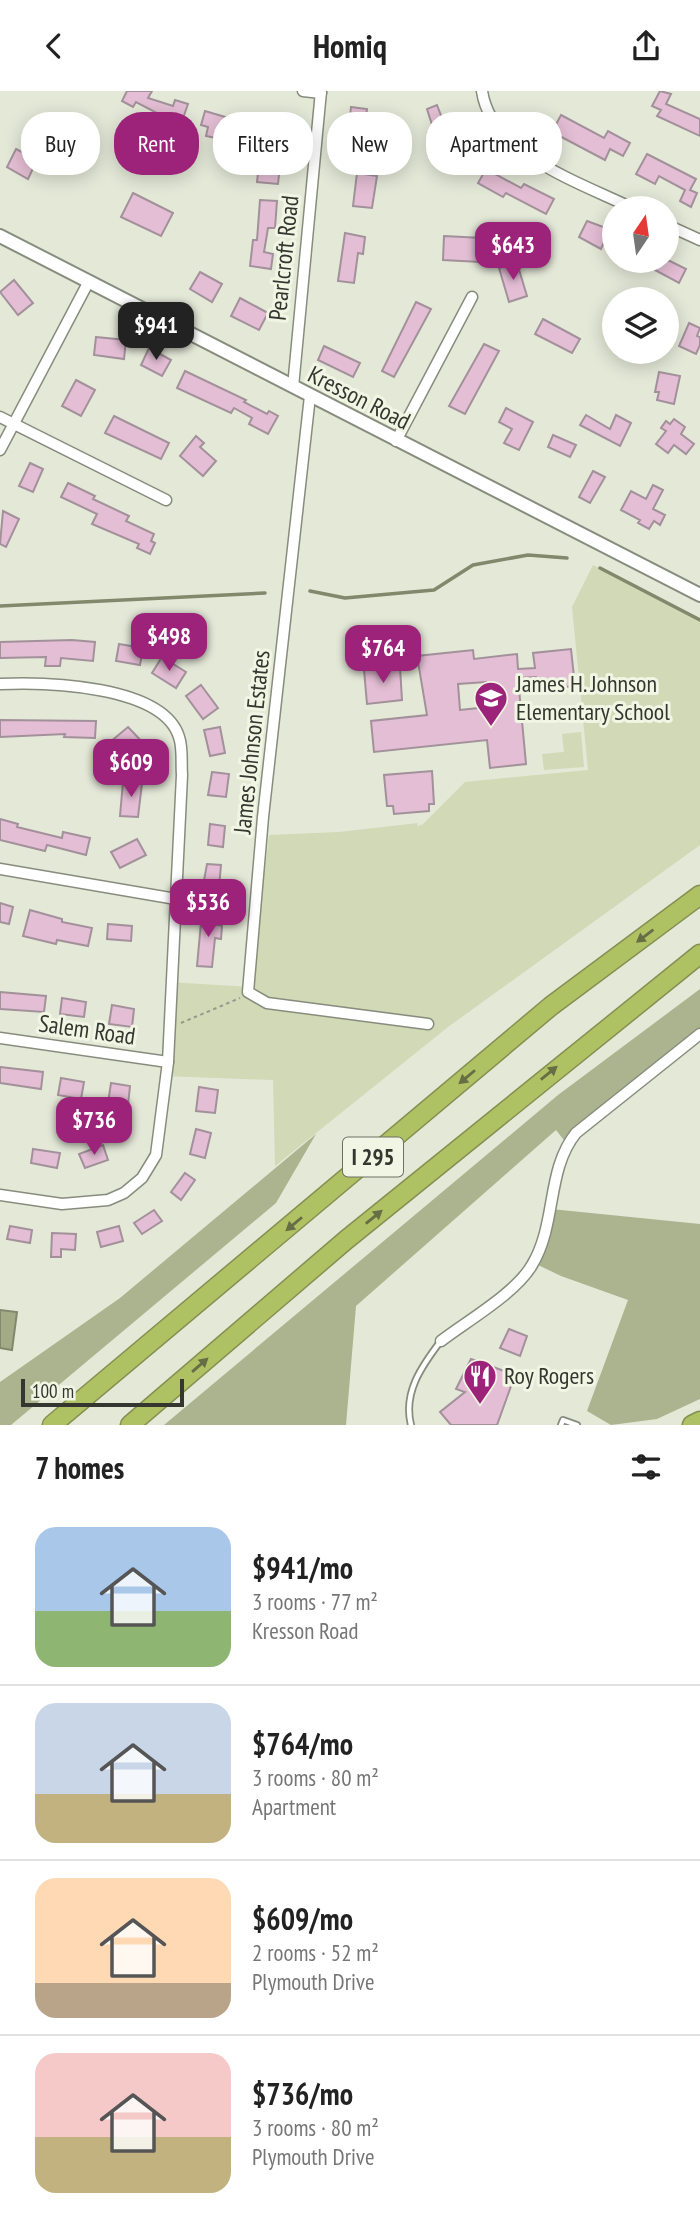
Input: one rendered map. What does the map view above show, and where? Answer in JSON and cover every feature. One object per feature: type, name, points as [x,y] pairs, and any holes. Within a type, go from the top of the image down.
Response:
[{"type":"highway","name":"I 295","points":[[52,1425],[551,1006],[700,895]]},
{"type":"highway","name":"I 295","points":[[130,1425],[365,1224],[700,954]]},
{"type":"highway","points":[[692,1425],[700,1421]]},
{"type":"street","points":[[303,91],[321,92]]},
{"type":"street","points":[[482,91],[491,121],[514,147],[609,196]]},
{"type":"street","name":"Pearlcroft Road","points":[[293,387],[321,92]]},
{"type":"street","points":[[679,230],[700,240]]},
{"type":"street","name":"Kresson Road","points":[[0,236],[700,595]]},
{"type":"street","points":[[0,450],[89,281]]},
{"type":"street","points":[[396,441],[471,297]]},
{"type":"street","name":"James Johnson Estates","points":[[251,994],[248,992],[248,974],[263,817],[310,396]]},
{"type":"street","points":[[0,417],[166,500]]},
{"type":"street","points":[[0,684],[65,686],[122,695],[152,706],[165,715],[179,737],[182,775],[169,1062],[156,1155],[142,1178],[124,1193],[92,1203],[62,1204],[0,1195]]},
{"type":"street","points":[[0,870],[176,899]]},
{"type":"street","points":[[251,994],[267,1003],[428,1024]]},
{"type":"street","points":[[441,1341],[514,1285],[534,1263],[551,1209],[564,1148],[576,1133],[700,1034]]},
{"type":"street","name":"Salem Road","points":[[0,1038],[169,1062]]},
{"type":"lane","points":[[411,1425],[406,1405],[422,1366],[441,1341]]},
{"type":"lane","points":[[562,1423],[577,1425]]},
{"type":"path","points":[[170,1027],[251,994]]},
{"type":"shaded area","points":[[593,565],[700,621],[700,845],[448,1027],[275,1166],[273,1080],[163,1076],[168,982],[251,987],[269,835],[339,832],[418,823],[417,826],[422,825],[465,782],[588,770],[572,607]]},
{"type":"shaded area","points":[[581,732],[584,767],[544,770],[542,754],[564,752],[562,734]]},
{"type":"shaded area","points":[[700,989],[700,1034],[567,1144],[556,1130],[356,1306],[346,1425],[164,1425],[558,1095]]},
{"type":"shaded area","points":[[316,1134],[276,1203],[11,1425],[0,1425],[0,1382],[120,1298]]},
{"type":"shaded area","points":[[551,1209],[700,1224],[700,1399],[657,1419],[611,1425],[587,1411],[628,1300],[561,1276],[534,1263]]},
{"type":"shaded area","points":[[0,1310],[17,1312],[12,1350],[0,1348]]},
{"type":"building","points":[[127,91],[152,91],[148,98],[173,106],[175,100],[188,104],[185,112],[155,112],[136,102],[133,107],[122,101]]},
{"type":"building","points":[[660,91],[671,94],[666,104],[700,119],[700,136],[657,116],[661,110],[652,106]]},
{"type":"building","points":[[437,105],[440,112],[428,112],[427,109]]},
{"type":"building","points":[[351,107],[367,109],[367,112],[350,112]]},
{"type":"building","points":[[205,111],[213,113],[213,137],[206,136],[208,127],[201,125]]},
{"type":"building","points":[[562,116],[604,138],[608,131],[630,143],[623,156],[610,149],[605,160],[562,137]]},
{"type":"building","points":[[16,149],[21,152],[21,175],[7,167]]},
{"type":"building","points":[[647,154],[696,179],[690,190],[697,193],[691,207],[680,201],[685,190],[659,176],[655,184],[636,174]]},
{"type":"building","points":[[258,175],[279,175],[278,184],[257,182]]},
{"type":"building","points":[[357,175],[377,176],[372,208],[353,206]]},
{"type":"building","points":[[483,175],[497,175],[521,188],[524,184],[554,199],[546,214],[506,193],[503,197],[478,183]]},
{"type":"building","points":[[133,193],[173,213],[161,236],[121,217]]},
{"type":"building","points":[[260,200],[277,201],[275,228],[268,228],[264,252],[273,254],[271,269],[250,266],[253,240],[257,240]]},
{"type":"building","points":[[587,221],[602,227],[601,249],[579,237]]},
{"type":"building","points":[[345,233],[365,237],[363,254],[358,253],[354,283],[338,281]]},
{"type":"building","points":[[444,236],[482,238],[480,262],[443,260]]},
{"type":"building","points":[[517,263],[527,296],[509,302],[499,268]]},
{"type":"building","points":[[679,266],[686,269],[679,283],[661,273],[679,273]]},
{"type":"building","points":[[200,272],[222,284],[212,302],[190,289]]},
{"type":"building","points":[[14,280],[33,303],[18,315],[0,292]]},
{"type":"building","points":[[240,298],[268,313],[259,330],[231,316]]},
{"type":"building","points":[[416,302],[431,309],[394,377],[382,371]]},
{"type":"building","points":[[543,319],[580,339],[572,353],[535,334]]},
{"type":"building","points":[[689,323],[700,328],[697,336],[700,337],[700,345],[696,354],[679,346]]},
{"type":"building","points":[[96,337],[126,340],[124,359],[94,355]]},
{"type":"building","points":[[484,344],[499,351],[465,414],[449,406]]},
{"type":"building","points":[[324,346],[360,363],[353,377],[318,360]]},
{"type":"building","points":[[149,348],[171,360],[162,376],[141,365]]},
{"type":"building","points":[[185,371],[246,400],[244,402],[267,414],[269,411],[278,416],[268,434],[249,424],[252,418],[234,408],[231,413],[177,388]]},
{"type":"building","points":[[659,372],[680,376],[674,404],[657,400],[659,392],[655,392]]},
{"type":"building","points":[[76,380],[95,390],[81,416],[62,406]]},
{"type":"building","points":[[506,408],[533,422],[519,450],[504,443],[512,429],[499,422]]},
{"type":"building","points":[[586,415],[610,429],[616,415],[631,423],[620,446],[580,425]]},
{"type":"building","points":[[114,416],[169,443],[161,459],[105,433]]},
{"type":"building","points":[[674,419],[685,427],[681,434],[694,444],[686,454],[674,445],[668,453],[656,444],[666,431],[661,428],[666,421],[670,424]]},
{"type":"building","points":[[553,435],[576,445],[570,457],[548,447]]},
{"type":"building","points":[[196,436],[204,443],[200,447],[216,461],[203,476],[180,456]]},
{"type":"building","points":[[30,463],[43,469],[33,492],[19,486]]},
{"type":"building","points":[[593,471],[605,477],[590,503],[579,497]]},
{"type":"building","points":[[68,483],[95,496],[93,499],[129,516],[126,521],[154,534],[151,541],[155,543],[150,554],[137,548],[139,544],[92,524],[97,514],[61,497]]},
{"type":"building","points":[[653,485],[663,490],[653,509],[665,515],[660,525],[654,521],[649,529],[638,523],[640,520],[621,510],[631,491],[646,499]]},
{"type":"building","points":[[3,511],[19,519],[6,547],[0,544]]},
{"type":"building","points":[[0,642],[95,642],[93,661],[61,658],[60,666],[45,666],[46,657],[0,658]]},
{"type":"building","points":[[119,644],[143,648],[140,665],[116,661]]},
{"type":"building","points":[[571,649],[575,686],[537,690],[536,677],[518,678],[526,764],[490,768],[487,740],[374,752],[371,721],[427,715],[417,656],[473,650],[474,659],[517,654],[518,669],[535,668],[533,653]],"holes":[[[486,682],[488,707],[460,710],[458,684]]]},
{"type":"building","points":[[162,657],[186,672],[176,688],[152,673]]},
{"type":"building","points":[[400,667],[402,700],[367,704],[364,670]]},
{"type":"building","points":[[201,685],[218,708],[203,719],[186,696]]},
{"type":"building","points":[[0,720],[96,721],[95,738],[64,737],[65,734],[0,737]]},
{"type":"building","points":[[128,727],[147,747],[134,759],[123,747],[118,751],[110,742]]},
{"type":"building","points":[[220,727],[225,753],[210,756],[204,730]]},
{"type":"building","points":[[432,771],[434,804],[429,804],[429,811],[394,814],[393,806],[387,806],[384,775]]},
{"type":"building","points":[[212,772],[229,774],[226,797],[208,795]]},
{"type":"building","points":[[123,782],[142,783],[138,817],[120,816]]},
{"type":"building","points":[[0,819],[18,824],[17,827],[62,838],[63,832],[90,838],[86,855],[47,845],[45,851],[0,840]]},
{"type":"building","points":[[210,824],[225,826],[223,847],[208,845]]},
{"type":"building","points":[[137,839],[146,855],[120,868],[111,852]]},
{"type":"building","points":[[207,864],[221,865],[219,887],[203,886]]},
{"type":"building","points":[[0,903],[13,907],[9,924],[0,922]]},
{"type":"building","points":[[30,910],[62,919],[62,922],[92,928],[88,946],[57,940],[56,944],[23,936]]},
{"type":"building","points":[[202,912],[218,914],[217,925],[222,926],[221,939],[215,938],[212,967],[197,966]]},
{"type":"building","points":[[108,924],[132,926],[131,941],[107,939]]},
{"type":"building","points":[[0,992],[46,996],[44,1012],[0,1009]]},
{"type":"building","points":[[62,998],[86,1002],[84,1017],[60,1014]]},
{"type":"building","points":[[112,1005],[134,1009],[132,1027],[109,1024]]},
{"type":"building","points":[[0,1067],[43,1072],[41,1089],[0,1083]]},
{"type":"building","points":[[61,1078],[84,1082],[81,1099],[58,1095]]},
{"type":"building","points":[[111,1083],[130,1086],[128,1105],[108,1103]]},
{"type":"building","points":[[199,1087],[218,1090],[215,1113],[196,1111]]},
{"type":"building","points":[[196,1129],[211,1133],[205,1158],[190,1154]]},
{"type":"building","points":[[103,1145],[108,1160],[85,1168],[79,1154]]},
{"type":"building","points":[[33,1149],[60,1153],[57,1168],[31,1163]]},
{"type":"building","points":[[185,1173],[195,1180],[181,1200],[171,1192]]},
{"type":"building","points":[[154,1210],[162,1221],[142,1234],[134,1223]]},
{"type":"building","points":[[10,1226],[32,1230],[30,1243],[7,1239]]},
{"type":"building","points":[[119,1226],[123,1241],[101,1247],[97,1232]]},
{"type":"building","points":[[52,1233],[76,1234],[75,1250],[61,1249],[61,1257],[51,1257]]},
{"type":"building","points":[[509,1329],[527,1336],[520,1356],[500,1348]]},
{"type":"building","points":[[471,1359],[515,1375],[497,1425],[451,1425],[440,1412],[465,1392],[456,1389]]},
{"type":"waterway","points":[[310,591],[345,598],[434,590],[473,565],[528,555],[567,558]]},
{"type":"waterway","points":[[600,568],[700,620]]},
{"type":"waterway","points":[[0,606],[265,593]]},
{"type":"place","name":"James H. Johnson Elementary School","points":[[491,728]]},
{"type":"place","name":"Roy Rogers","points":[[480,1406]]}]
